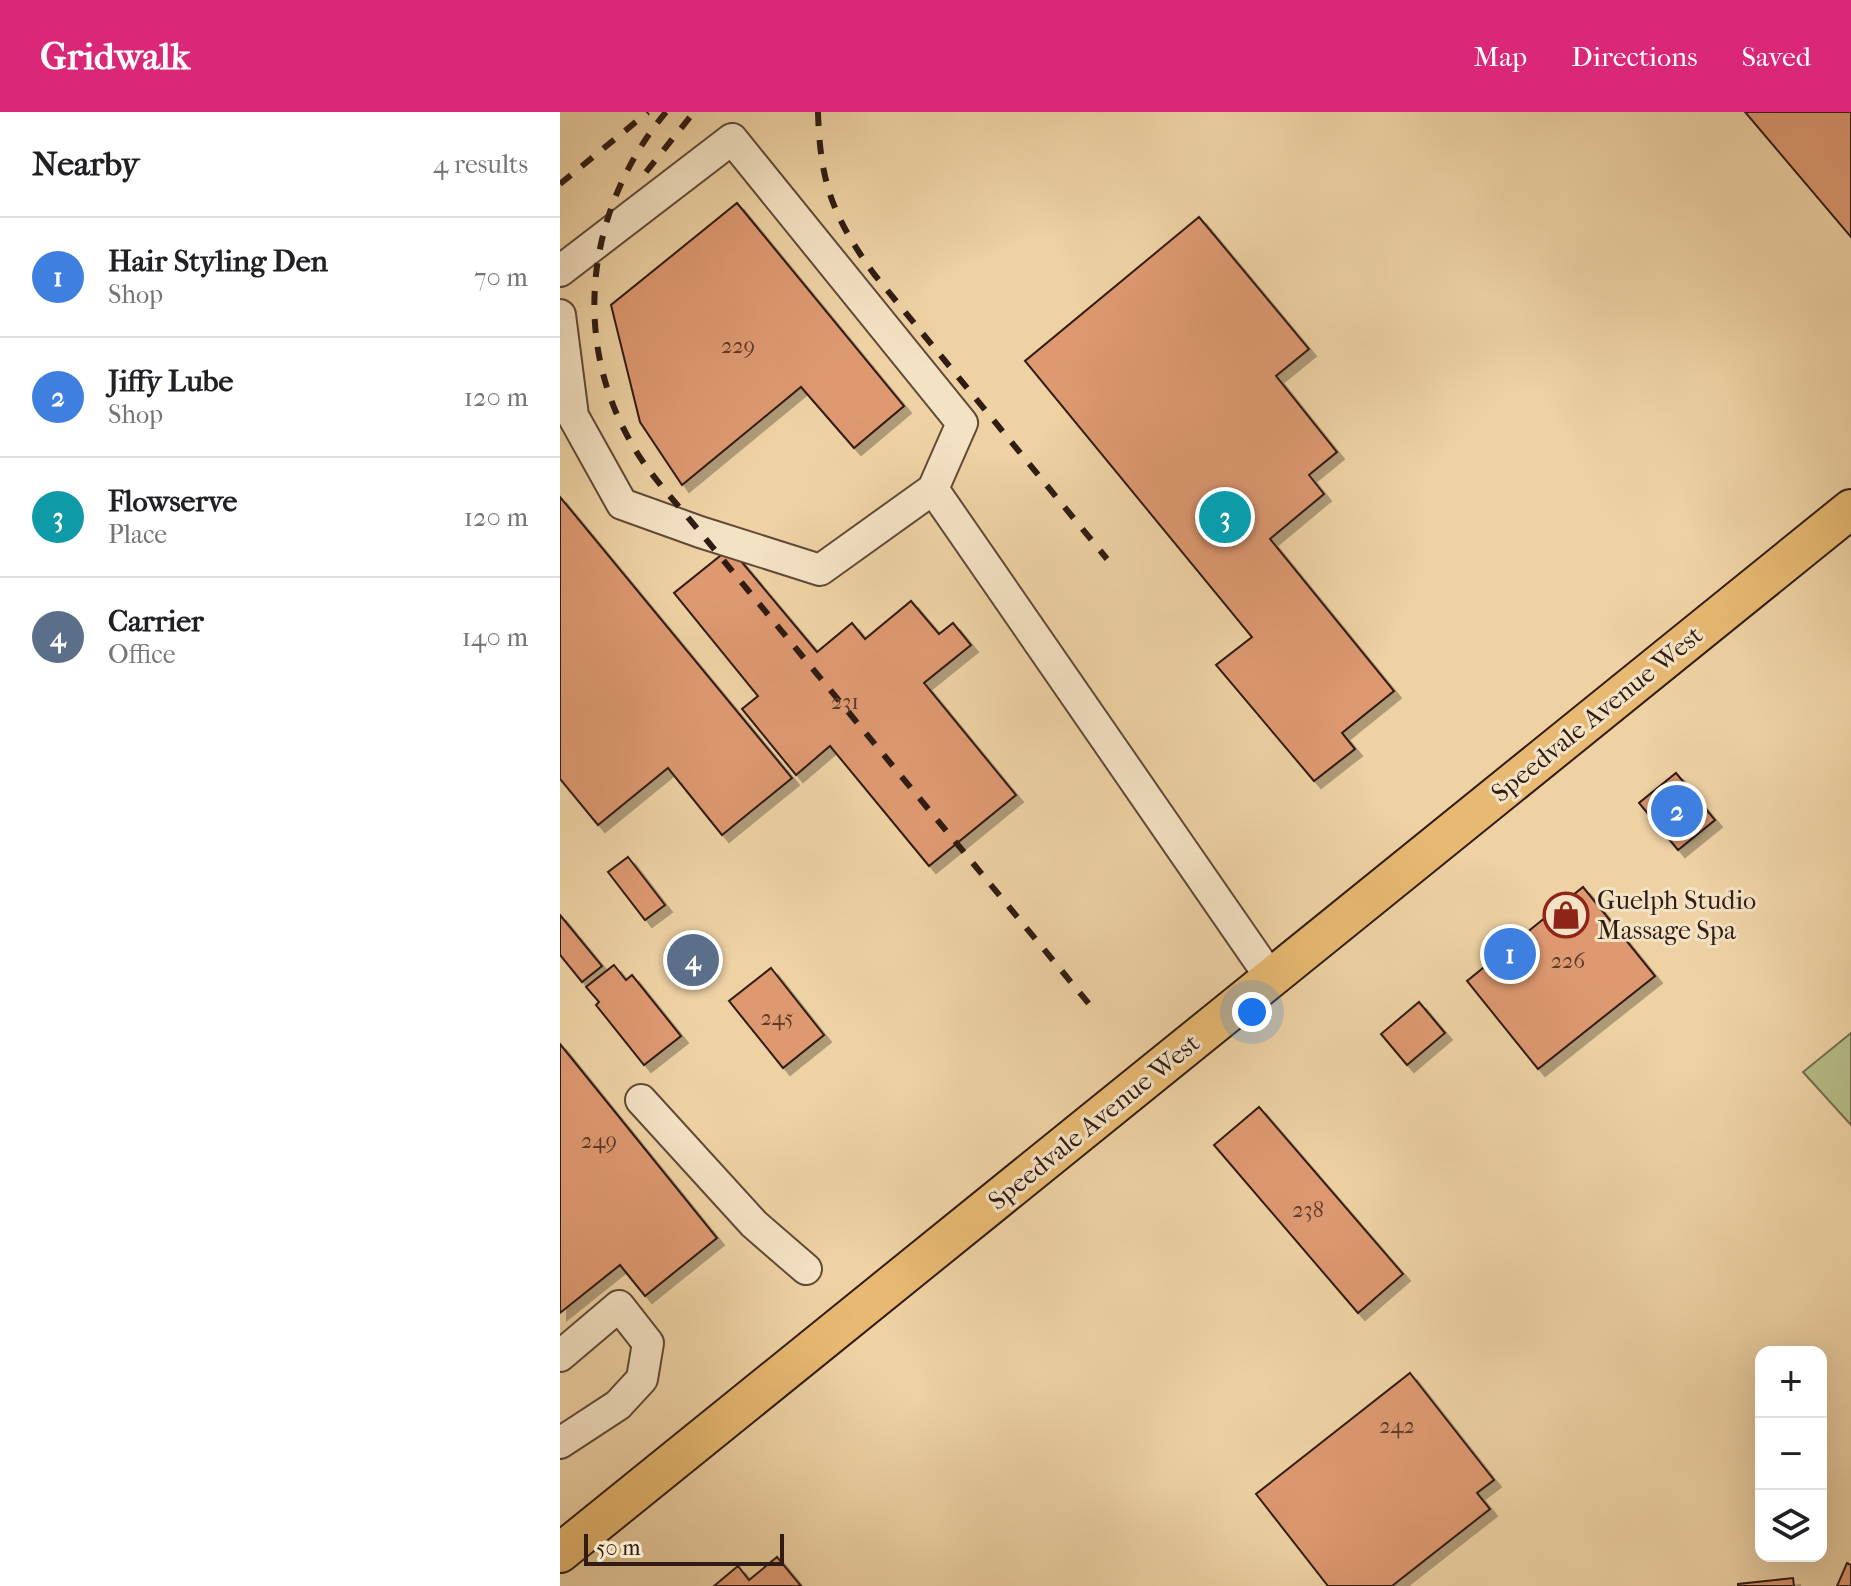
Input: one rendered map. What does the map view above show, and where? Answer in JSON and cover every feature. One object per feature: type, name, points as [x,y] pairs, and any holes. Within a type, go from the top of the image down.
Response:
[{"type":"main road","name":"Speedvale Avenue West","points":[[560,1553],[1851,509]]},
{"type":"lane","points":[[560,271],[732,139],[962,423],[933,489],[820,570],[622,504],[573,416],[560,315]]},
{"type":"lane","points":[[933,489],[1271,978]]},
{"type":"lane","points":[[641,1100],[754,1224],[806,1269]]},
{"type":"lane","points":[[560,1356],[619,1306],[648,1343],[642,1379],[618,1405],[560,1443]]},
{"type":"green space","points":[[1851,1033],[1851,1125],[1803,1072]]},
{"type":"building","points":[[1745,112],[1851,112],[1851,237]]},
{"type":"building","points":[[737,203],[904,406],[854,448],[801,387],[682,485],[640,422],[611,305]]},
{"type":"building","points":[[1199,217],[1309,349],[1276,376],[1337,452],[1309,475],[1324,494],[1270,539],[1394,691],[1342,733],[1355,749],[1314,781],[1216,665],[1252,637],[1025,361]]},
{"type":"building","points":[[560,497],[792,778],[722,835],[668,768],[598,825],[560,779]]},
{"type":"building","points":[[730,548],[817,652],[852,623],[865,639],[911,601],[939,634],[953,623],[971,645],[924,683],[1016,795],[929,866],[830,746],[796,775],[742,709],[758,696],[674,593]]},
{"type":"building","points":[[1676,773],[1715,820],[1678,850],[1639,803]]},
{"type":"building","points":[[628,857],[665,905],[645,920],[608,872]]},
{"type":"building","points":[[1583,887],[1655,976],[1538,1069],[1467,981]]},
{"type":"building","points":[[560,915],[602,966],[582,982],[560,955]]},
{"type":"building","points":[[614,965],[626,980],[632,975],[681,1036],[644,1065],[596,1005],[599,1002],[586,987]]},
{"type":"building","points":[[771,968],[824,1035],[783,1068],[729,1001]]},
{"type":"building","points":[[1419,1002],[1445,1033],[1407,1065],[1381,1034]]},
{"type":"building","points":[[560,1044],[717,1238],[645,1296],[620,1265],[560,1313]]},
{"type":"building","points":[[1259,1107],[1403,1274],[1358,1313],[1214,1145]]},
{"type":"building","points":[[1410,1373],[1494,1480],[1477,1493],[1490,1509],[1392,1586],[1328,1586],[1256,1494]]},
{"type":"building","points":[[777,1557],[801,1586],[714,1586],[738,1566],[749,1580]]},
{"type":"building","points":[[1847,1563],[1851,1565],[1851,1586],[1837,1586]]},
{"type":"building","points":[[1793,1578],[1794,1586],[1738,1586],[1738,1584]]},
{"type":"railway","points":[[560,184],[648,112]]},
{"type":"railway","points":[[666,112],[640,148],[619,187],[605,228],[596,270],[594,313],[599,356],[610,398],[629,439],[662,487],[1094,1010]]},
{"type":"railway","points":[[646,172],[694,112]]},
{"type":"railway","points":[[818,112],[822,159],[831,198],[860,254],[1107,559]]},
{"type":"place","name":"Flowserve","points":[[1225,517]]},
{"type":"place","name":"Jiffy Lube","points":[[1677,811]]},
{"type":"place","name":"Guelph Studio Massage Spa","points":[[1566,915]]},
{"type":"place","name":"Hair Styling Den","points":[[1510,954]]},
{"type":"place","name":"Carrier","points":[[693,960]]}]
